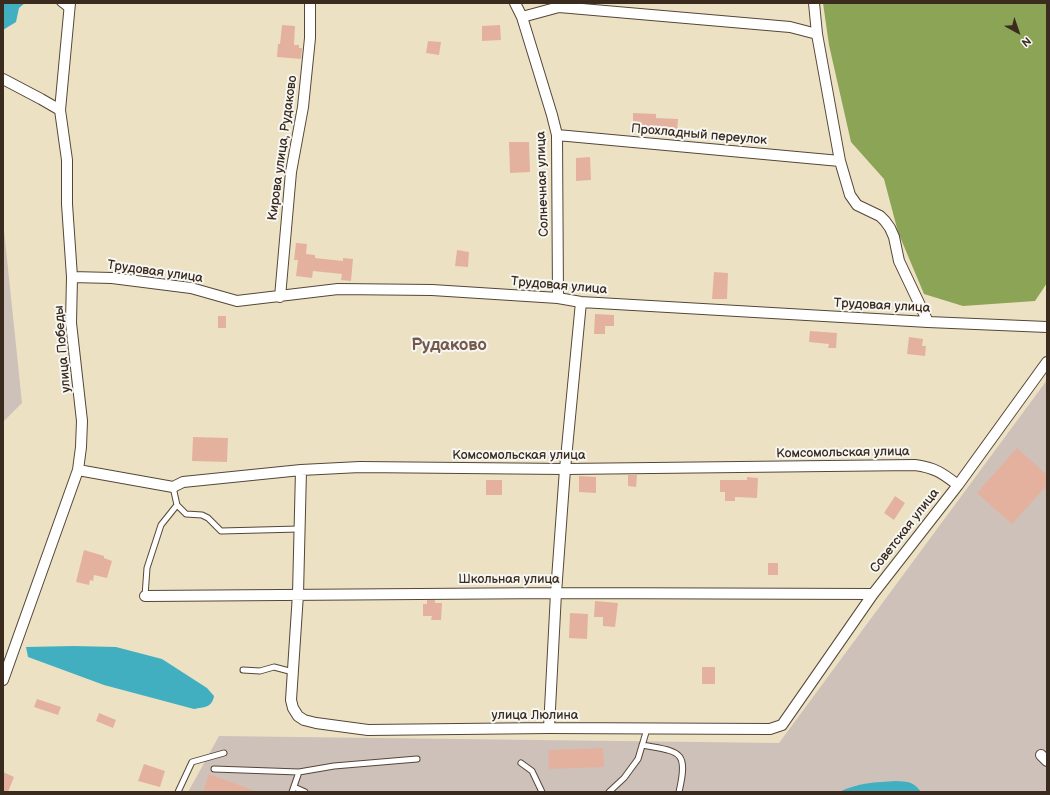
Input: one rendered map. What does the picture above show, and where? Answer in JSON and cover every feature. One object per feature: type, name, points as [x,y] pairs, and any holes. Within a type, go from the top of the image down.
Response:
[{"type":"street","name":"Кирова улица, Рудаково","points":[[280,297],[291,172],[305,92],[310,38],[310,3]]},
{"type":"street","name":"Солнечная улица","points":[[515,3],[522,17],[557,135],[558,298]]},
{"type":"street","points":[[814,3],[817,34],[840,161],[850,196],[857,205],[880,216],[890,228],[894,237],[899,261],[928,322]]},
{"type":"street","name":"улица Победы","points":[[3,680],[78,470],[81,447],[82,421],[71,322],[72,277],[67,204],[67,160],[60,110],[70,7]]},
{"type":"street","points":[[522,17],[559,7],[790,27],[817,34]]},
{"type":"street","points":[[3,79],[60,110]]},
{"type":"street","name":"Прохладный переулок","points":[[557,135],[840,161]]},
{"type":"street","name":"Трудовая улица","points":[[72,277],[112,278],[192,288],[237,301],[338,289],[432,290],[558,298],[581,302],[928,322],[1047,327]]},
{"type":"street","points":[[549,728],[556,593],[565,469],[581,302]]},
{"type":"street","name":"Советская улица","points":[[787,718],[873,594],[958,485],[1047,362]]},
{"type":"street","name":"Комсомольская улица","points":[[173,488],[183,482],[301,470],[360,467],[565,469],[915,465],[931,468],[958,485]]},
{"type":"street","points":[[78,470],[173,488]]},
{"type":"street","points":[[293,672],[298,594],[301,470]]},
{"type":"street","name":"Школьная улица","points":[[145,596],[556,593],[873,594]]},
{"type":"street","name":"улица Люлина","points":[[293,672],[291,700],[293,708],[298,716],[304,720],[316,723],[368,730],[549,728],[770,729],[782,725],[787,718]]},
{"type":"lane","points":[[60,3],[70,7]]},
{"type":"lane","points":[[173,488],[177,505],[186,514],[202,515],[208,518],[221,531],[299,529]]},
{"type":"lane","points":[[145,596],[147,568],[161,525],[177,505]]},
{"type":"lane","points":[[243,670],[260,671],[274,667],[293,672]]},
{"type":"lane","points":[[609,792],[632,769],[638,759],[647,729]]},
{"type":"lane","points":[[642,744],[675,752],[680,755],[682,761],[682,774],[679,792]]},
{"type":"lane","points":[[178,792],[192,762],[224,753]]},
{"type":"lane","points":[[214,769],[299,772],[334,766],[417,759]]},
{"type":"lane","points":[[521,763],[532,771],[542,792]]},
{"type":"lane","points":[[299,772],[293,790],[305,792]]},
{"type":"shaded area","points":[[3,230],[22,403],[3,422]]},
{"type":"shaded area","points":[[1047,380],[1047,792],[188,792],[219,736],[779,743]]},
{"type":"green space","points":[[823,3],[1047,3],[1047,283],[1035,301],[963,306],[924,294],[898,232],[884,179],[851,142],[829,45]]},
{"type":"water","points":[[3,3],[25,3],[19,8],[16,22],[3,30]]},
{"type":"water","points":[[26,647],[116,647],[162,659],[207,688],[214,696],[213,700],[207,706],[194,709],[104,685],[28,657]]},
{"type":"water","points":[[896,781],[913,784],[921,792],[839,792],[860,785]]},
{"type":"building","points":[[282,25],[295,26],[294,45],[299,45],[299,48],[302,48],[301,59],[277,57]]},
{"type":"building","points":[[500,25],[501,40],[482,41],[482,26]]},
{"type":"building","points":[[428,41],[441,42],[439,55],[426,53]]},
{"type":"building","points":[[633,113],[656,114],[656,118],[678,119],[677,133],[667,133],[667,129],[633,127]]},
{"type":"building","points":[[509,142],[529,142],[530,172],[510,173]]},
{"type":"building","points":[[590,157],[591,180],[576,181],[576,158]]},
{"type":"building","points":[[296,243],[307,244],[306,254],[315,255],[315,258],[343,261],[343,258],[353,259],[351,281],[341,280],[342,274],[313,271],[312,278],[296,276],[298,260],[294,260]]},
{"type":"building","points":[[457,250],[469,252],[468,267],[455,266]]},
{"type":"building","points":[[714,272],[728,273],[727,299],[712,299]]},
{"type":"building","points":[[595,314],[614,315],[614,326],[605,326],[605,334],[594,334]]},
{"type":"building","points":[[218,316],[226,316],[226,328],[218,328]]},
{"type":"building","points":[[810,331],[837,333],[836,348],[828,348],[829,344],[809,342]]},
{"type":"building","points":[[909,337],[923,339],[922,346],[926,346],[925,356],[907,354]]},
{"type":"building","points":[[193,437],[228,438],[227,462],[192,461]]},
{"type":"building","points":[[1017,448],[1047,475],[1047,485],[1012,524],[977,493]]},
{"type":"building","points":[[628,475],[637,475],[636,487],[628,486]]},
{"type":"building","points":[[579,476],[596,477],[596,493],[579,492]]},
{"type":"building","points":[[747,477],[758,478],[757,498],[735,497],[735,501],[725,501],[725,492],[720,492],[720,480],[747,480]]},
{"type":"building","points":[[486,480],[502,480],[502,495],[486,495]]},
{"type":"building","points":[[895,496],[905,503],[894,520],[884,513]]},
{"type":"building","points":[[84,550],[104,556],[104,558],[112,561],[107,578],[94,575],[93,581],[90,580],[89,585],[76,582]]},
{"type":"building","points":[[768,563],[778,563],[778,575],[768,575]]},
{"type":"building","points":[[427,600],[435,600],[435,603],[442,603],[441,620],[431,620],[432,616],[423,616],[423,604],[427,604]]},
{"type":"building","points":[[595,601],[618,603],[615,627],[603,626],[603,617],[594,617]]},
{"type":"building","points":[[570,613],[588,614],[587,639],[569,638]]},
{"type":"building","points":[[702,667],[715,667],[715,684],[702,684]]},
{"type":"building","points":[[37,699],[61,707],[58,715],[34,707]]},
{"type":"building","points":[[99,713],[116,720],[113,728],[96,721]]},
{"type":"building","points":[[603,748],[604,767],[549,769],[548,750]]},
{"type":"building","points":[[144,764],[165,771],[160,787],[138,781]]},
{"type":"building","points":[[3,772],[14,777],[8,792],[3,792]]},
{"type":"building","points":[[209,774],[255,791],[255,792],[203,792]]},
{"type":"district","name":"Рудаково","points":[[449,346]]}]
